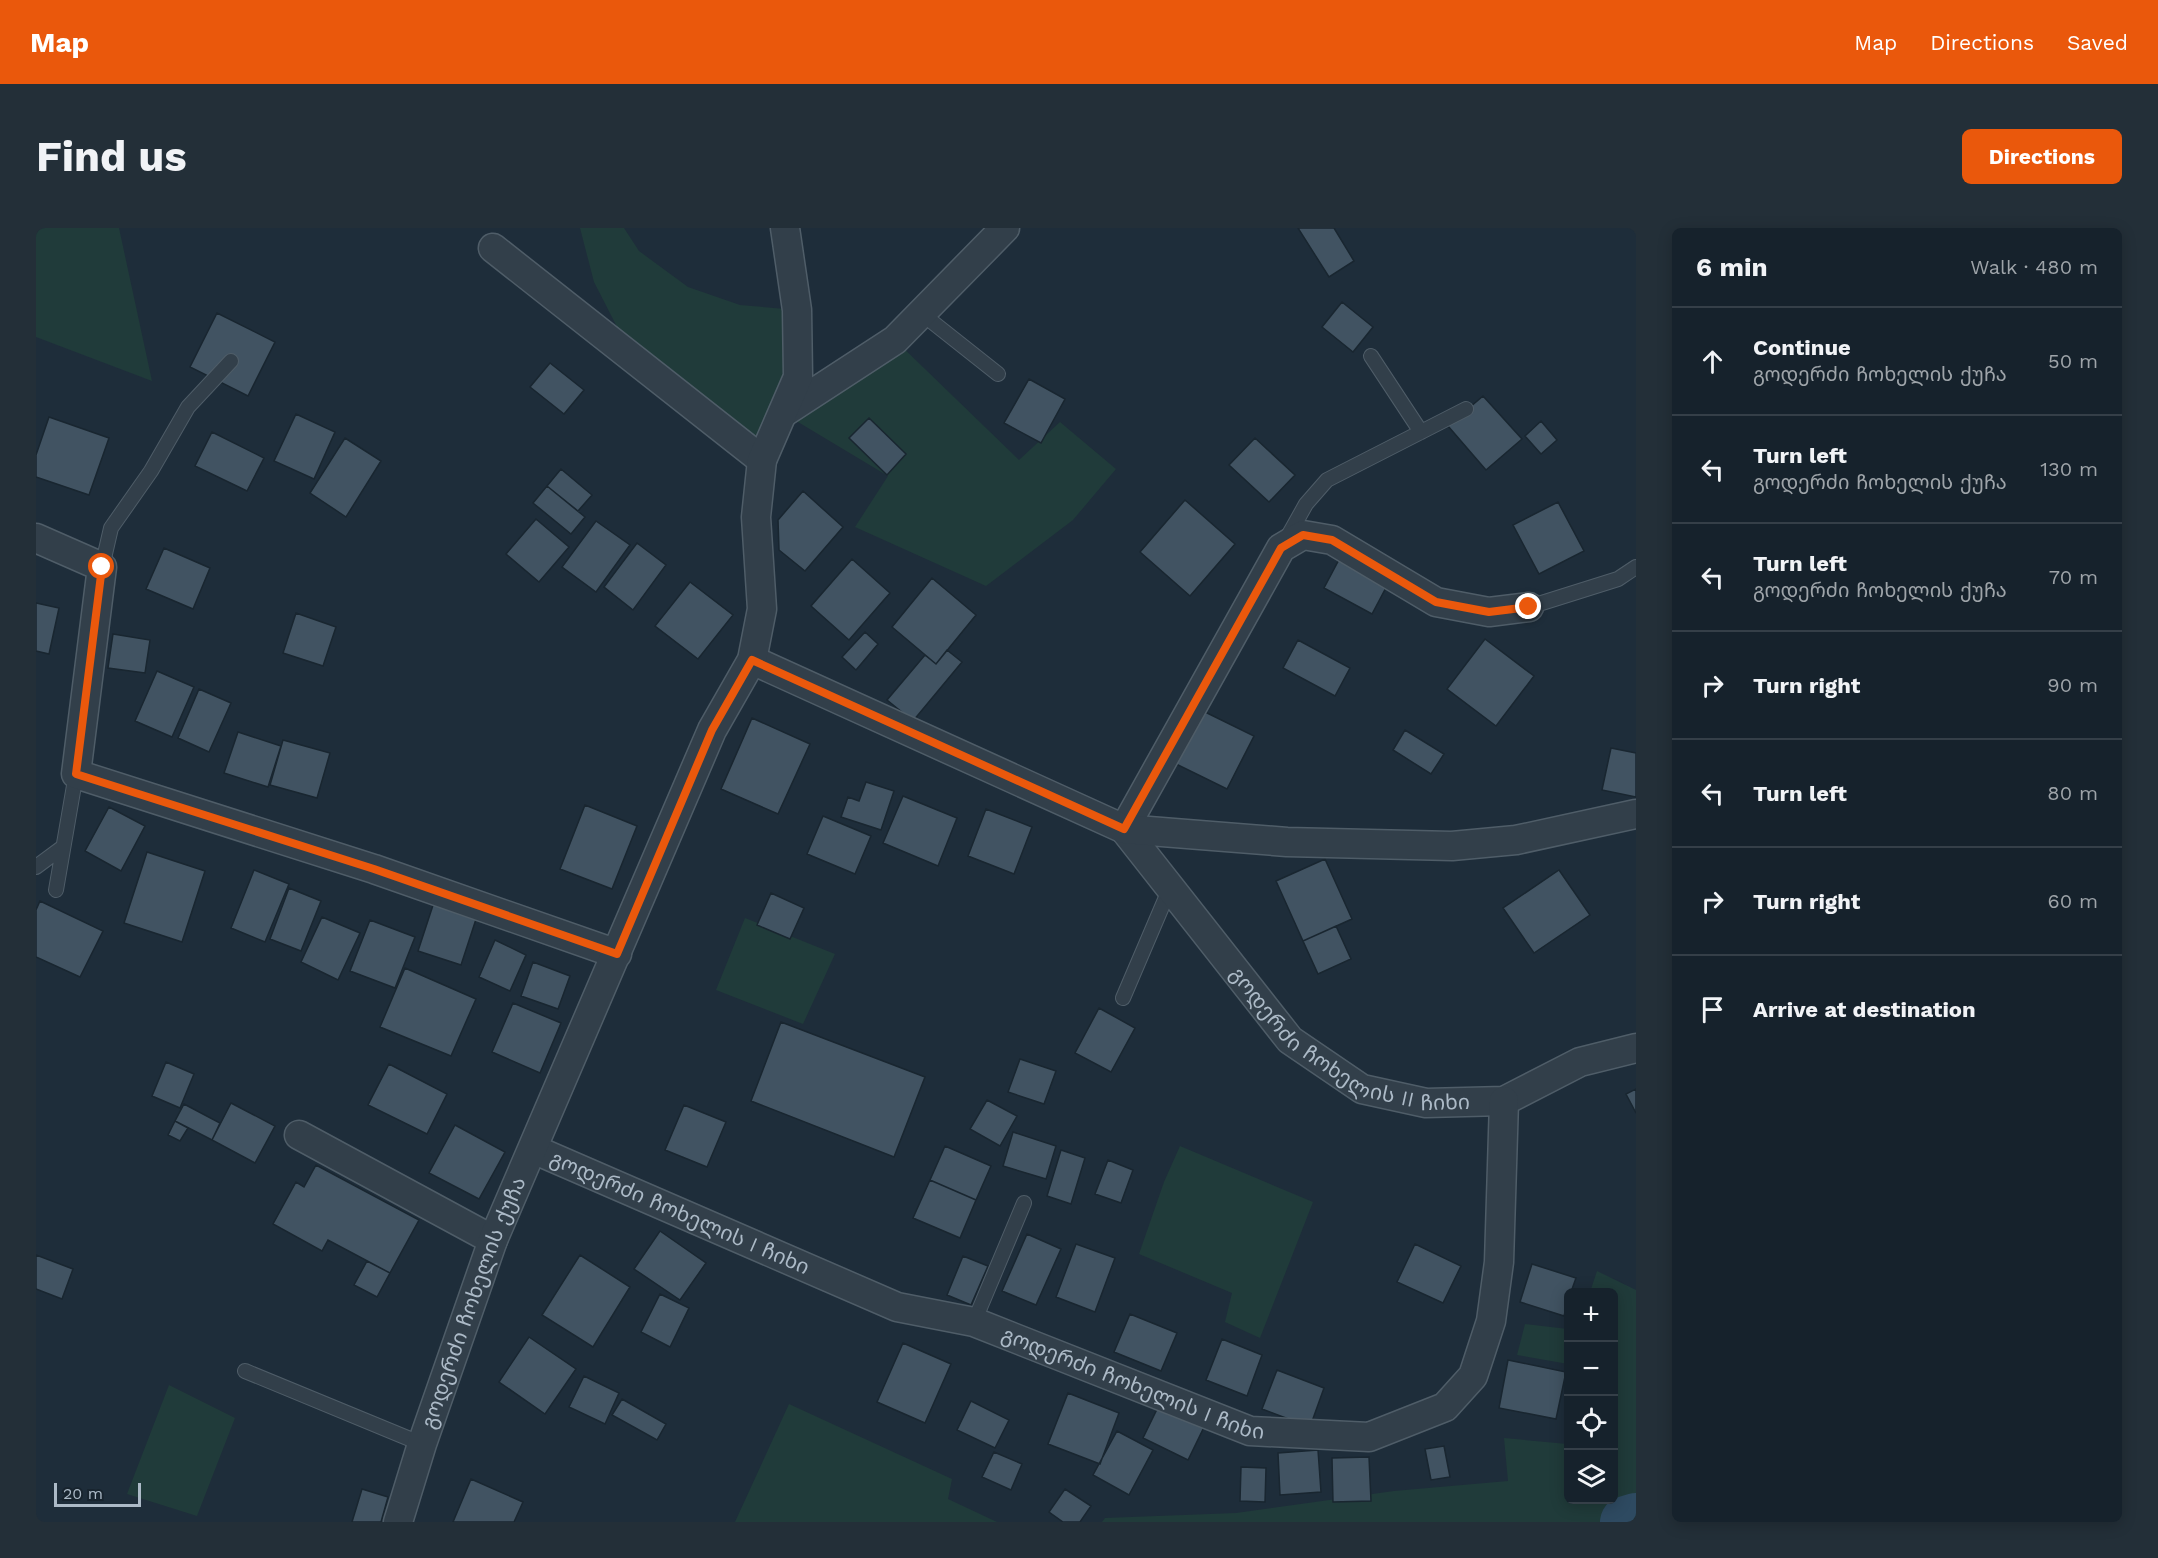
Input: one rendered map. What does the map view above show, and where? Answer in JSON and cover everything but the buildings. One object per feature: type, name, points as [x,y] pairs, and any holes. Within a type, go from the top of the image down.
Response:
[{"type":"street","name":"გოდერძი ჩოხელის ქუჩა","points":[[398,1522],[422,1444],[493,1240],[712,730],[752,660],[762,609],[756,517],[762,460],[798,377],[797,310],[785,228]]},
{"type":"street","points":[[783,413],[895,340],[1005,228]]},
{"type":"street","points":[[493,248],[762,460]]},
{"type":"street","points":[[1124,829],[1281,548],[1303,535],[1332,540],[1436,602],[1489,612],[1529,607]]},
{"type":"street","points":[[36,537],[102,567],[76,774],[385,873],[617,954]]},
{"type":"street","name":"გოდერძი ჩოხელის II ჩიხი","points":[[752,660],[1124,829],[1287,842],[1452,846],[1516,840],[1636,814]]},
{"type":"street","name":"გოდერძი ჩოხელის II ჩიხი","points":[[1124,829],[1290,1040],[1362,1089],[1426,1103],[1504,1101],[1580,1062],[1636,1048]]},
{"type":"street","name":"გოდერძი ჩოხელის I ჩიხი","points":[[533,1149],[897,1307],[974,1322],[1250,1431],[1368,1437],[1445,1407],[1473,1376],[1491,1321],[1499,1262],[1504,1101]]},
{"type":"street","points":[[299,1135],[493,1240]]},
{"type":"lane","points":[[921,313],[998,374]]},
{"type":"lane","points":[[1371,356],[1421,432]]},
{"type":"lane","points":[[102,567],[111,528],[151,471],[188,407],[231,361]]},
{"type":"lane","points":[[1281,548],[1306,504],[1327,480],[1466,409]]},
{"type":"lane","points":[[1529,607],[1618,579],[1636,567]]},
{"type":"lane","points":[[56,890],[76,774]]},
{"type":"lane","points":[[36,867],[63,847]]},
{"type":"lane","points":[[1123,998],[1170,888]]},
{"type":"lane","points":[[974,1322],[1024,1203]]},
{"type":"lane","points":[[245,1371],[422,1444]]},
{"type":"green space","points":[[36,228],[119,228],[152,381],[36,337]]},
{"type":"green space","points":[[580,228],[624,228],[639,251],[688,287],[740,305],[797,310],[783,411],[895,340],[1019,460],[1060,422],[1116,469],[1073,520],[986,586],[855,527],[888,476],[783,413],[762,460],[633,358],[594,282]]},
{"type":"green space","points":[[745,918],[835,954],[803,1024],[716,990]]},
{"type":"green space","points":[[1180,1146],[1313,1202],[1260,1338],[1225,1322],[1232,1293],[1139,1254],[1164,1182]]},
{"type":"green space","points":[[1597,1271],[1636,1290],[1636,1519],[1626,1522],[1102,1522],[1105,1518],[1236,1513],[1394,1491],[1508,1481],[1504,1438],[1564,1444],[1564,1504],[1618,1504],[1618,1288],[1591,1288]]},
{"type":"green space","points":[[1525,1324],[1564,1329],[1564,1363],[1517,1355]]},
{"type":"green space","points":[[169,1385],[235,1418],[197,1516],[127,1494]]},
{"type":"green space","points":[[789,1404],[952,1479],[948,1499],[997,1522],[735,1522]]},
{"type":"waterway","points":[[1626,1522],[1636,1519]]},
{"type":"route","points":[[102,567],[76,774],[374,869],[617,954],[712,730],[752,660],[1124,829],[1281,548],[1303,535],[1332,540],[1436,602],[1489,612],[1529,607]]}]
